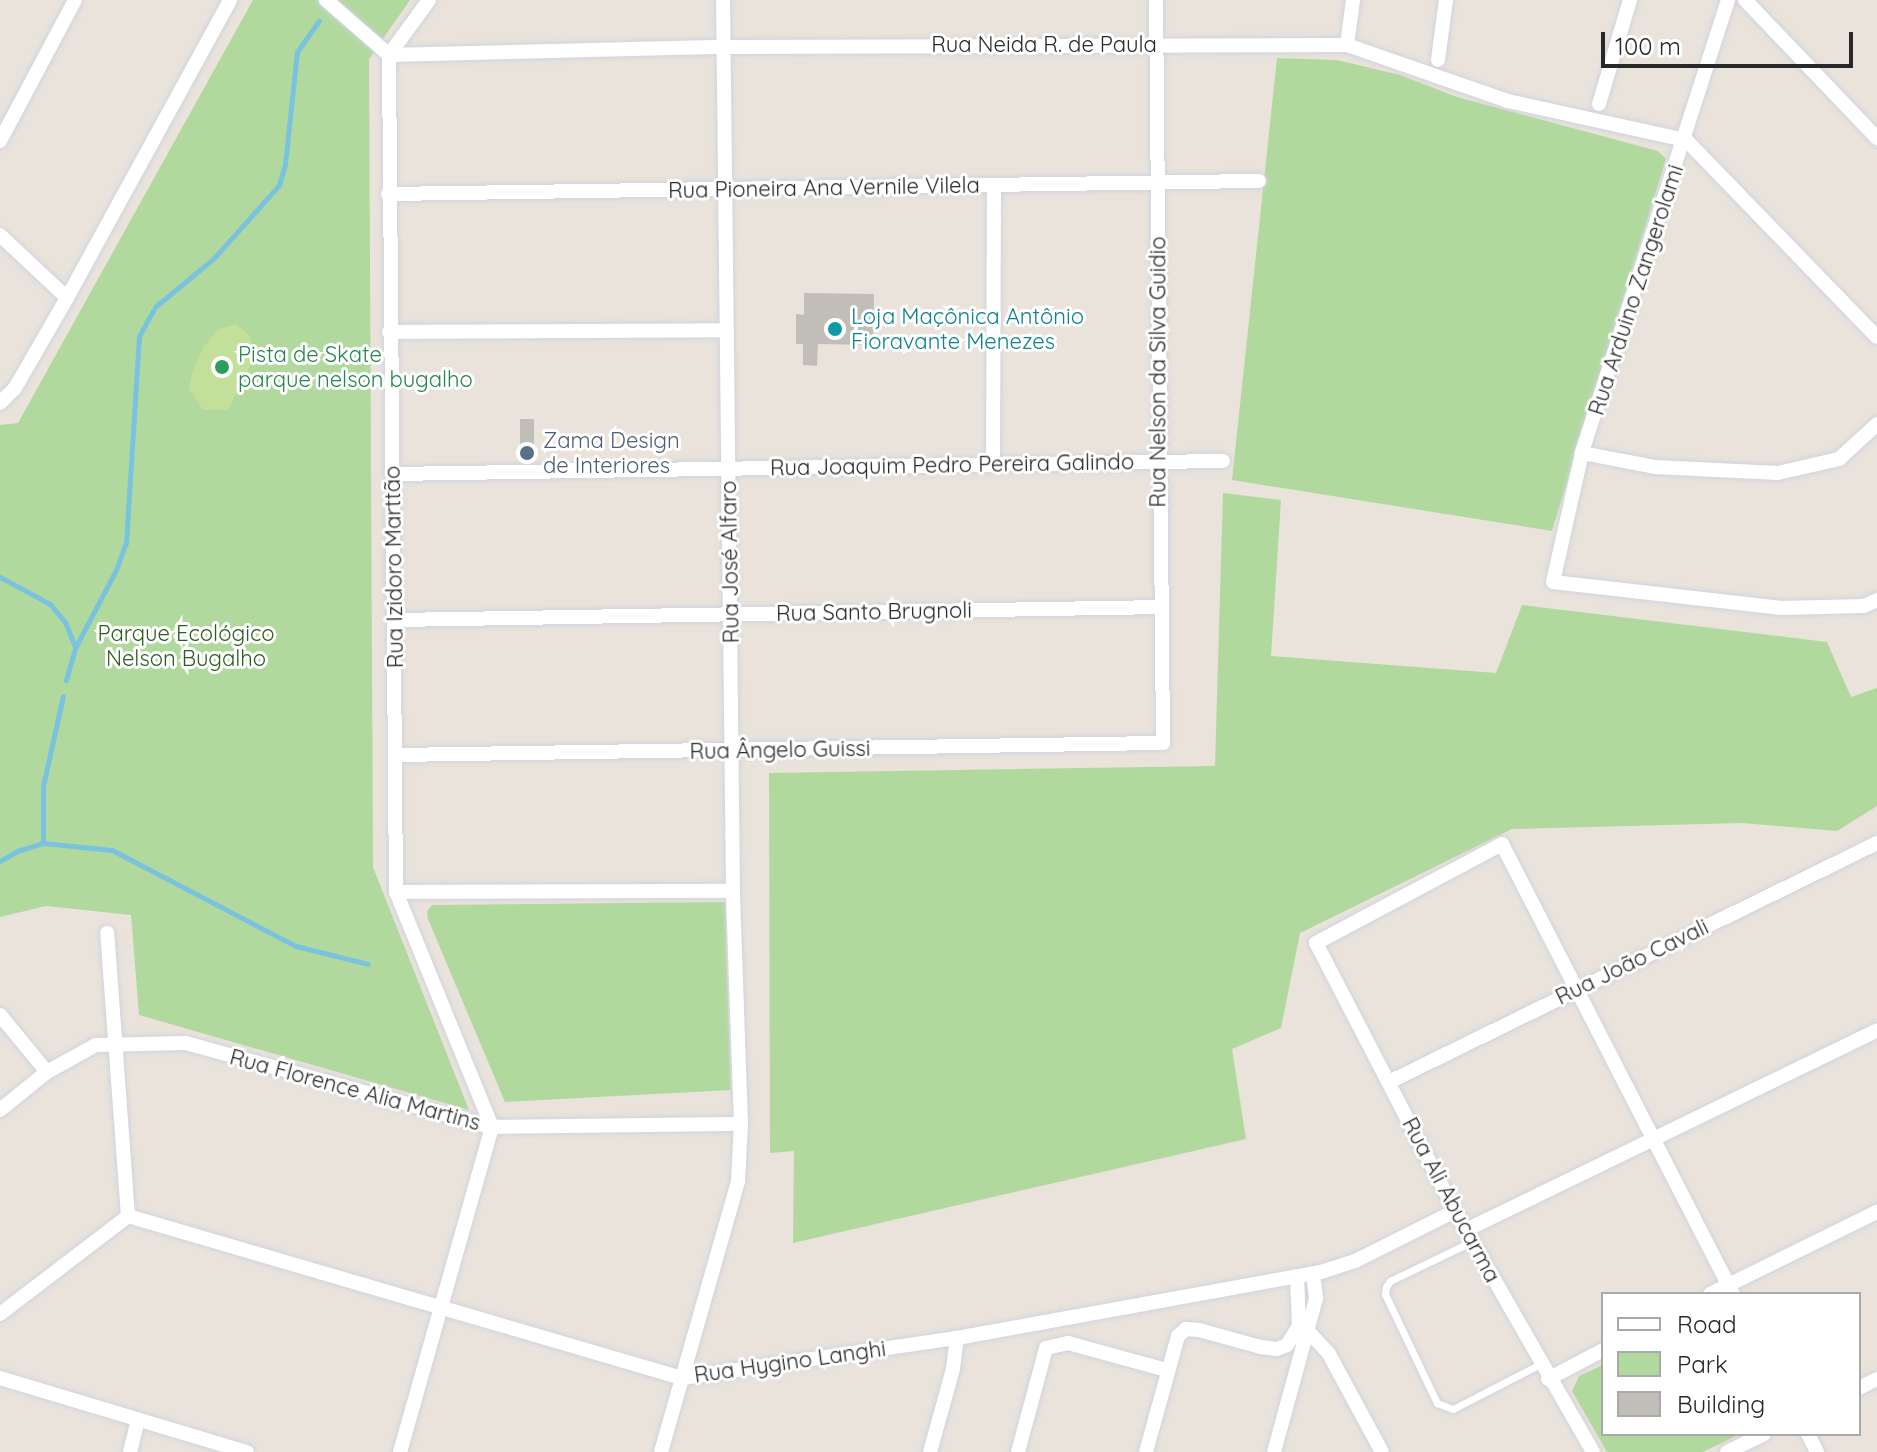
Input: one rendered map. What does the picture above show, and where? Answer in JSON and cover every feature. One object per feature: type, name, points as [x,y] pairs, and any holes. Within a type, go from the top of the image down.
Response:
[{"type":"street","points":[[0,141],[75,0]]},
{"type":"street","points":[[0,403],[15,388],[67,298],[230,0]]},
{"type":"street","points":[[326,0],[389,55],[429,0]]},
{"type":"street","name":"Rua José Alfaro","points":[[661,1452],[738,1181],[741,1124],[733,891],[723,0]]},
{"type":"street","name":"Rua Nelson da Silva Guidio","points":[[1156,0],[1163,743]]},
{"type":"street","points":[[1347,45],[1353,0]]},
{"type":"street","points":[[1438,60],[1446,0]]},
{"type":"street","points":[[1599,104],[1630,0]]},
{"type":"street","name":"Rua Arduino Zangerolami","points":[[1728,0],[1686,140],[1582,453],[1553,582],[1780,608],[1864,606],[1877,600]]},
{"type":"street","points":[[1745,0],[1877,138]]},
{"type":"street","name":"Rua Neida R. de Paula","points":[[389,55],[723,47],[1347,45],[1508,101],[1686,140]]},
{"type":"street","name":"Rua Izidoro Marttão","points":[[389,55],[396,892],[492,1127]]},
{"type":"street","points":[[1686,140],[1877,337]]},
{"type":"street","name":"Rua Pioneira Ana Vernile Vilela","points":[[388,194],[1259,181]]},
{"type":"street","points":[[993,464],[994,185]]},
{"type":"street","points":[[0,235],[67,298]]},
{"type":"street","points":[[389,332],[727,330]]},
{"type":"street","points":[[1582,453],[1655,467],[1778,473],[1839,459],[1877,424]]},
{"type":"street","name":"Rua Joaquim Pedro Pereira Galindo","points":[[392,474],[1223,461]]},
{"type":"street","name":"Rua Santo Brugnoli","points":[[396,620],[1160,607]]},
{"type":"street","name":"Rua Ângelo Guissi","points":[[396,755],[1163,743]]},
{"type":"street","name":"Rua João Cavali","points":[[1389,1082],[1877,843]]},
{"type":"street","name":"Rua Ali Abucarma","points":[[1575,989],[1502,844],[1316,943],[1455,1211],[1548,1379],[1593,1452]]},
{"type":"street","points":[[396,892],[733,891]]},
{"type":"street","points":[[0,1314],[128,1216],[107,933]]},
{"type":"street","points":[[1575,989],[1731,1289],[1877,1212]]},
{"type":"street","points":[[0,1015],[47,1072]]},
{"type":"street","points":[[1469,1236],[1652,1139],[1877,1030]]},
{"type":"street","name":"Rua Florence Alia Martins","points":[[0,1110],[47,1072],[96,1045],[186,1043],[492,1127],[741,1124]]},
{"type":"street","points":[[400,1452],[492,1127]]},
{"type":"street","name":"Rua Hygino Langhi","points":[[128,1216],[682,1378],[957,1338],[1305,1275],[1355,1261],[1455,1211]]},
{"type":"street","points":[[1274,1452],[1304,1328],[1316,1298],[1305,1275]]},
{"type":"street","points":[[1146,1452],[1178,1336],[1186,1329],[1277,1349],[1294,1340],[1304,1328]]},
{"type":"street","points":[[1304,1328],[1329,1354],[1382,1452]]},
{"type":"street","points":[[930,1452],[953,1369],[957,1338]]},
{"type":"street","points":[[1018,1452],[1046,1348],[1068,1343],[1167,1370]]},
{"type":"street","points":[[1548,1379],[1601,1351]]},
{"type":"street","points":[[0,1378],[247,1452]]},
{"type":"street","points":[[130,1452],[138,1421]]},
{"type":"street","points":[[1727,1452],[1760,1436]]},
{"type":"lane","points":[[1469,1236],[1390,1281],[1386,1287],[1385,1294],[1437,1403],[1453,1409],[1540,1364]]},
{"type":"green space","name":"Parque Ecológico Nelson Bugalho","points":[[253,0],[410,0],[369,59],[373,867],[469,1110],[139,1015],[131,915],[46,906],[0,917],[0,425],[18,423]]},
{"type":"green space","points":[[1277,58],[1337,60],[1400,75],[1457,97],[1658,151],[1666,159],[1552,531],[1232,480]]},
{"type":"green space","name":"Pista de Skate parque nelson bugalho","points":[[236,324],[250,336],[253,360],[228,410],[203,410],[189,389],[192,374],[203,348],[218,329]]},
{"type":"green space","points":[[1223,493],[1281,500],[1271,656],[1496,673],[1522,605],[1827,642],[1851,697],[1877,688],[1877,806],[1837,831],[1743,823],[1512,829],[1300,933],[1281,1028],[1232,1049],[1246,1139],[793,1243],[794,1151],[770,1153],[769,773],[1215,766]]},
{"type":"green space","points":[[725,902],[731,1090],[505,1102],[427,911],[432,905]]},
{"type":"green space","points":[[1601,1366],[1601,1436],[1736,1436],[1703,1452],[1607,1452],[1572,1391],[1579,1376]]},
{"type":"building","name":"Loja Maçônica Antônio Fioravante Menezes","points":[[804,293],[874,294],[873,345],[818,344],[817,366],[803,365],[803,344],[796,344],[796,314],[804,315]]},
{"type":"building","points":[[520,419],[534,419],[534,462],[520,462]]},
{"type":"waterway","points":[[66,680],[75,648],[116,570],[126,543],[139,336],[155,307],[214,258],[279,185],[285,164],[297,52],[319,21]]},
{"type":"waterway","points":[[0,577],[50,604],[65,622],[75,647]]},
{"type":"waterway","points":[[43,843],[43,786],[63,696]]},
{"type":"waterway","points":[[0,861],[17,851],[43,843],[112,850],[296,946],[368,964]]},
{"type":"place","name":"Loja Maçônica Antônio Fioravante Menezes","points":[[835,329]]},
{"type":"place","name":"Pista de Skate parque nelson bugalho","points":[[222,367]]},
{"type":"place","name":"Zama Design de Interiores","points":[[527,453]]}]
